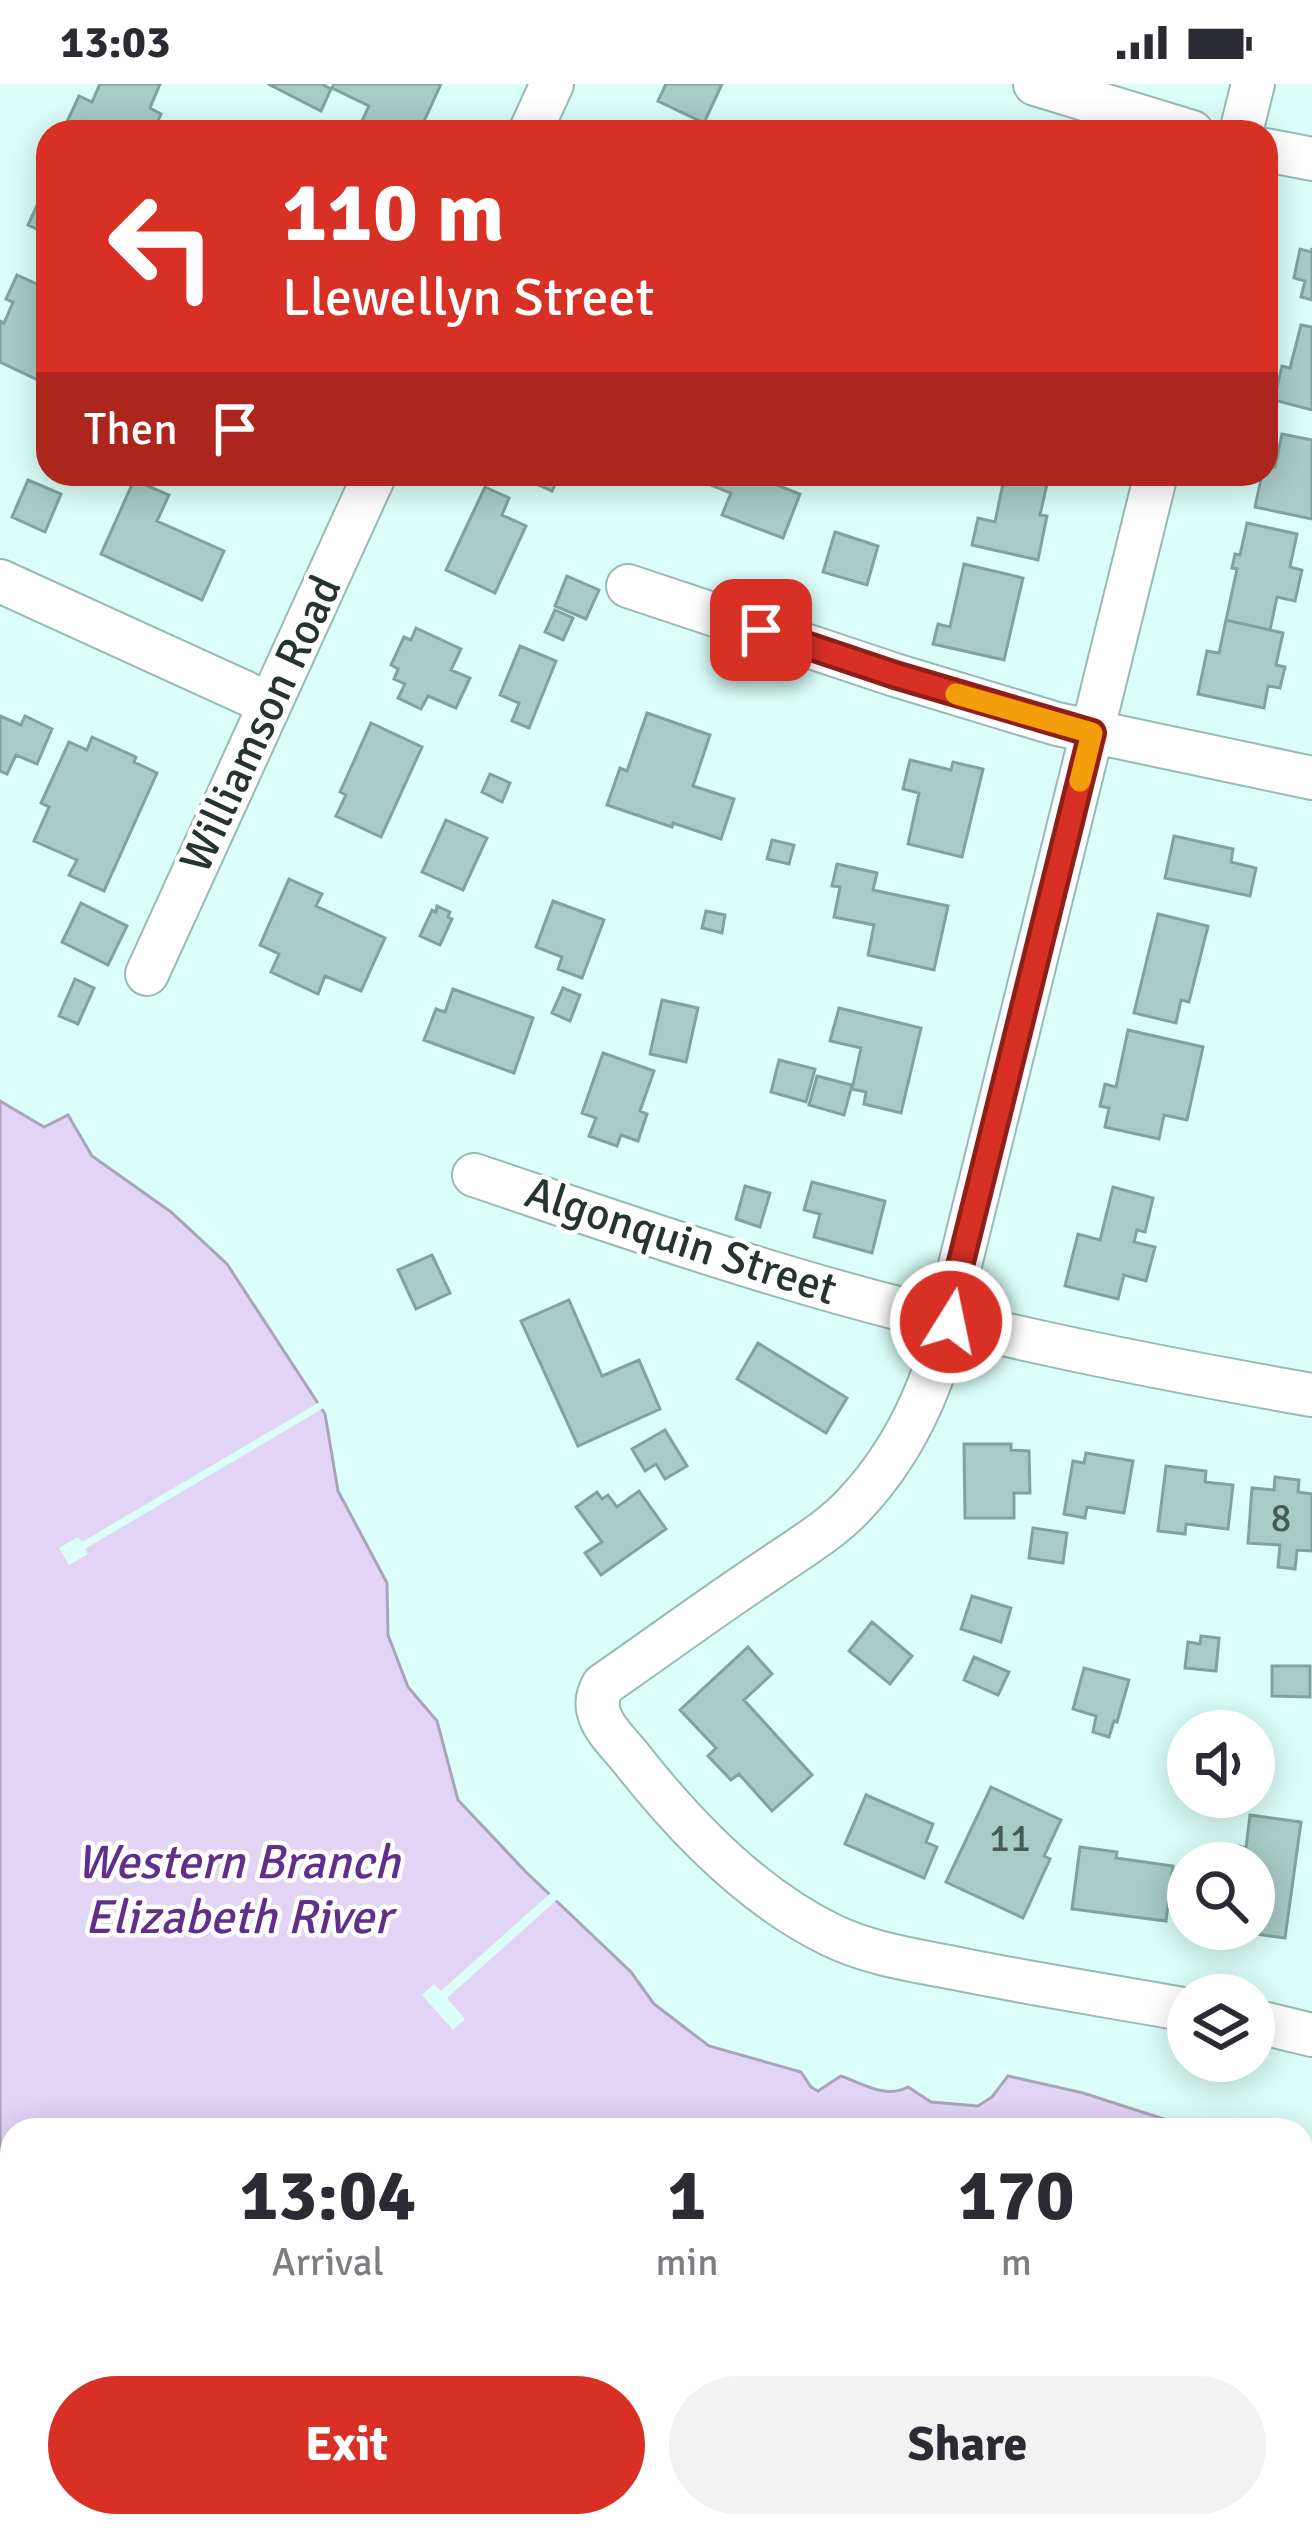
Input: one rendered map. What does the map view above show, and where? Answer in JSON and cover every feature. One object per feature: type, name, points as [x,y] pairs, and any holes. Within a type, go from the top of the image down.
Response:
[{"type":"street","points":[[536,120],[552,84]]},
{"type":"street","points":[[1036,84],[1153,120]]},
{"type":"street","points":[[1244,120],[1253,84]]},
{"type":"street","points":[[1278,152],[1312,159]]},
{"type":"street","name":"Williamson Road","points":[[147,974],[370,486]]},
{"type":"street","points":[[1153,486],[964,1251],[951,1322],[925,1397],[892,1456],[855,1504],[808,1545],[603,1685],[595,1698],[596,1713],[700,1835],[761,1892],[833,1936],[883,1954],[1167,2006]]},
{"type":"street","points":[[0,581],[270,704]]},
{"type":"street","points":[[628,586],[895,675],[1092,733],[1312,778]]},
{"type":"street","name":"Algonquin Street","points":[[474,1174],[788,1278],[951,1322],[1140,1365],[1312,1395]]},
{"type":"street","points":[[1275,2026],[1312,2035]]},
{"type":"water","name":"Western Branch Elizabeth River","points":[[0,1101],[44,1127],[68,1115],[92,1156],[171,1212],[227,1264],[325,1414],[338,1491],[387,1583],[388,1635],[408,1687],[437,1721],[458,1800],[631,1972],[654,2004],[709,2046],[801,2072],[818,2091],[841,2076],[883,2091],[908,2087],[931,2102],[978,2106],[1008,2076],[1161,2118],[0,2118]]},
{"type":"pier","points":[[323,1400],[327,1406],[85,1549],[88,1554],[69,1565],[59,1548],[78,1537],[82,1542]]},
{"type":"pier","points":[[554,1890],[560,1897],[447,1998],[465,2019],[453,2030],[422,1995],[434,1984],[441,1991]]},
{"type":"building","points":[[100,84],[160,84],[150,108],[161,114],[158,120],[68,120],[79,96],[92,102]]},
{"type":"building","points":[[268,84],[322,84],[331,89],[321,111]]},
{"type":"building","points":[[334,84],[441,84],[424,120],[362,120],[369,106],[332,88]]},
{"type":"building","points":[[666,84],[722,84],[705,120],[658,101]]},
{"type":"building","points":[[1312,248],[1312,300],[1301,297],[1305,281],[1294,278],[1300,249],[1311,252]]},
{"type":"building","points":[[17,275],[36,284],[36,379],[0,362],[0,321],[4,323],[13,302],[6,299]]},
{"type":"building","points":[[1301,325],[1312,327],[1312,410],[1278,401],[1282,366],[1290,368]]},
{"type":"building","points":[[1282,434],[1312,440],[1312,519],[1255,507],[1259,486],[1278,486]]},
{"type":"building","points":[[28,480],[61,494],[45,532],[12,517]]},
{"type":"building","points":[[131,486],[148,486],[169,495],[157,521],[224,551],[202,600],[101,554]]},
{"type":"building","points":[[713,486],[780,486],[800,494],[783,538],[722,515],[731,493]]},
{"type":"building","points":[[1002,486],[1047,486],[1040,515],[1047,516],[1038,560],[972,545],[978,518],[995,522]]},
{"type":"building","points":[[485,487],[509,498],[502,515],[526,526],[495,593],[446,570]]},
{"type":"building","points":[[1247,523],[1297,534],[1290,567],[1302,570],[1295,601],[1277,597],[1270,630],[1226,620],[1237,569],[1232,568],[1235,554],[1240,555]]},
{"type":"building","points":[[835,532],[878,546],[867,585],[823,572]]},
{"type":"building","points":[[964,564],[1023,578],[1004,660],[933,644],[938,624],[950,627]]},
{"type":"building","points":[[567,576],[599,590],[586,619],[555,606]]},
{"type":"building","points":[[555,610],[573,618],[563,640],[545,632]]},
{"type":"building","points":[[1226,620],[1283,633],[1276,665],[1285,667],[1280,688],[1268,686],[1264,708],[1198,694],[1207,651],[1219,653]]},
{"type":"building","points":[[416,628],[461,649],[451,670],[470,678],[456,708],[428,696],[421,709],[398,698],[405,684],[394,679],[398,669],[391,665],[404,637],[411,640]]},
{"type":"building","points":[[520,646],[556,661],[529,728],[512,721],[519,703],[500,695]]},
{"type":"building","points":[[647,713],[710,735],[693,786],[734,799],[721,839],[607,805],[620,768],[627,771]]},
{"type":"building","points":[[0,716],[21,725],[25,716],[52,729],[37,764],[16,755],[7,774],[0,771]]},
{"type":"building","points":[[371,723],[422,747],[381,837],[336,816],[346,795],[340,792]]},
{"type":"building","points":[[92,737],[136,757],[134,762],[157,773],[104,891],[69,875],[77,860],[34,841],[49,807],[41,803],[69,742],[87,750]]},
{"type":"building","points":[[910,760],[951,770],[953,762],[983,769],[962,857],[908,844],[919,793],[903,789]]},
{"type":"building","points":[[490,774],[510,783],[502,802],[482,792]]},
{"type":"building","points":[[446,820],[487,838],[463,890],[422,872]]},
{"type":"building","points":[[1174,836],[1233,849],[1231,862],[1256,868],[1250,896],[1165,878]]},
{"type":"building","points":[[772,840],[794,845],[789,864],[767,859]]},
{"type":"building","points":[[837,864],[877,873],[873,890],[948,906],[934,970],[868,955],[874,925],[834,917],[840,887],[832,886]]},
{"type":"building","points":[[289,879],[322,894],[316,906],[385,938],[361,991],[325,976],[318,994],[271,972],[279,954],[260,945]]},
{"type":"building","points":[[553,901],[604,920],[582,978],[558,969],[562,957],[536,947]]},
{"type":"building","points":[[81,903],[127,926],[108,965],[62,942]]},
{"type":"building","points":[[437,906],[450,912],[452,919],[440,945],[420,936]]},
{"type":"building","points":[[706,911],[725,915],[722,933],[702,928]]},
{"type":"building","points":[[1158,914],[1208,926],[1189,1002],[1181,1000],[1176,1023],[1134,1013]]},
{"type":"building","points":[[75,979],[94,988],[78,1024],[59,1016]]},
{"type":"building","points":[[563,988],[580,995],[570,1021],[552,1013]]},
{"type":"building","points":[[453,989],[533,1018],[514,1073],[424,1040],[436,1009],[445,1012]]},
{"type":"building","points":[[662,1000],[698,1008],[686,1062],[650,1054]]},
{"type":"building","points":[[839,1008],[921,1028],[901,1113],[864,1104],[866,1092],[852,1089],[861,1048],[830,1041]]},
{"type":"building","points":[[1128,1030],[1203,1047],[1187,1120],[1164,1115],[1159,1139],[1105,1127],[1109,1108],[1100,1106],[1105,1084],[1116,1087]]},
{"type":"building","points":[[603,1053],[654,1071],[640,1111],[647,1114],[638,1141],[621,1135],[617,1146],[589,1136],[596,1118],[582,1113]]},
{"type":"building","points":[[779,1060],[815,1069],[806,1102],[771,1092]]},
{"type":"building","points":[[817,1076],[852,1085],[844,1115],[809,1105]]},
{"type":"building","points":[[812,1182],[885,1201],[872,1253],[814,1237],[820,1214],[804,1210]]},
{"type":"building","points":[[745,1186],[770,1193],[760,1227],[736,1219]]},
{"type":"building","points":[[1113,1187],[1153,1198],[1145,1232],[1137,1230],[1134,1242],[1155,1247],[1146,1281],[1124,1275],[1118,1299],[1065,1286],[1078,1234],[1100,1240]]},
{"type":"building","points":[[432,1255],[450,1293],[416,1309],[398,1270]]},
{"type":"building","points":[[569,1300],[602,1376],[639,1360],[660,1409],[578,1446],[521,1321]]},
{"type":"building","points":[[758,1343],[847,1398],[826,1433],[737,1379]]},
{"type":"building","points":[[665,1430],[687,1466],[665,1479],[656,1464],[645,1471],[632,1449]]},
{"type":"building","points":[[964,1444],[1011,1444],[1011,1450],[1029,1451],[1030,1493],[1014,1493],[1014,1518],[965,1518]]},
{"type":"building","points":[[1086,1453],[1133,1461],[1124,1513],[1087,1507],[1085,1518],[1064,1514],[1073,1461],[1084,1463]]},
{"type":"building","points":[[1166,1466],[1206,1471],[1205,1482],[1233,1485],[1228,1529],[1186,1524],[1185,1534],[1158,1531]]},
{"type":"building","points":[[1275,1477],[1299,1480],[1298,1492],[1312,1494],[1312,1551],[1297,1550],[1295,1569],[1278,1567],[1280,1545],[1248,1543],[1252,1488],[1274,1490]]},
{"type":"building","points":[[639,1491],[666,1529],[601,1575],[585,1553],[602,1542],[576,1507],[597,1492],[602,1499],[608,1495],[617,1507]]},
{"type":"building","points":[[1033,1528],[1067,1533],[1063,1563],[1029,1558]]},
{"type":"building","points":[[972,1596],[1011,1608],[1001,1642],[961,1629]]},
{"type":"building","points":[[872,1622],[912,1656],[890,1684],[849,1651]]},
{"type":"building","points":[[1201,1636],[1219,1638],[1216,1671],[1185,1668],[1188,1642],[1200,1644]]},
{"type":"building","points":[[748,1647],[772,1674],[744,1700],[812,1775],[772,1811],[739,1774],[731,1780],[708,1756],[716,1748],[680,1710]]},
{"type":"building","points":[[974,1657],[1009,1672],[998,1695],[964,1680]]},
{"type":"building","points":[[1272,1666],[1310,1666],[1310,1697],[1272,1696]]},
{"type":"building","points":[[1084,1668],[1129,1680],[1109,1737],[1093,1732],[1096,1716],[1073,1709]]},
{"type":"building","points":[[991,1787],[1061,1820],[1044,1856],[1050,1859],[1023,1918],[946,1882]]},
{"type":"building","points":[[866,1795],[933,1824],[926,1842],[937,1847],[924,1878],[845,1844]]},
{"type":"building","points":[[1250,1818],[1301,1822],[1285,1938],[1275,1937],[1275,1842],[1247,1842]]},
{"type":"building","points":[[1080,1847],[1167,1865],[1166,1921],[1072,1909]]},
{"type":"slow traffic","points":[[956,694],[1092,733],[1080,781]]},
{"type":"route","points":[[761,630],[1092,733],[958,1274],[951,1322]]}]
